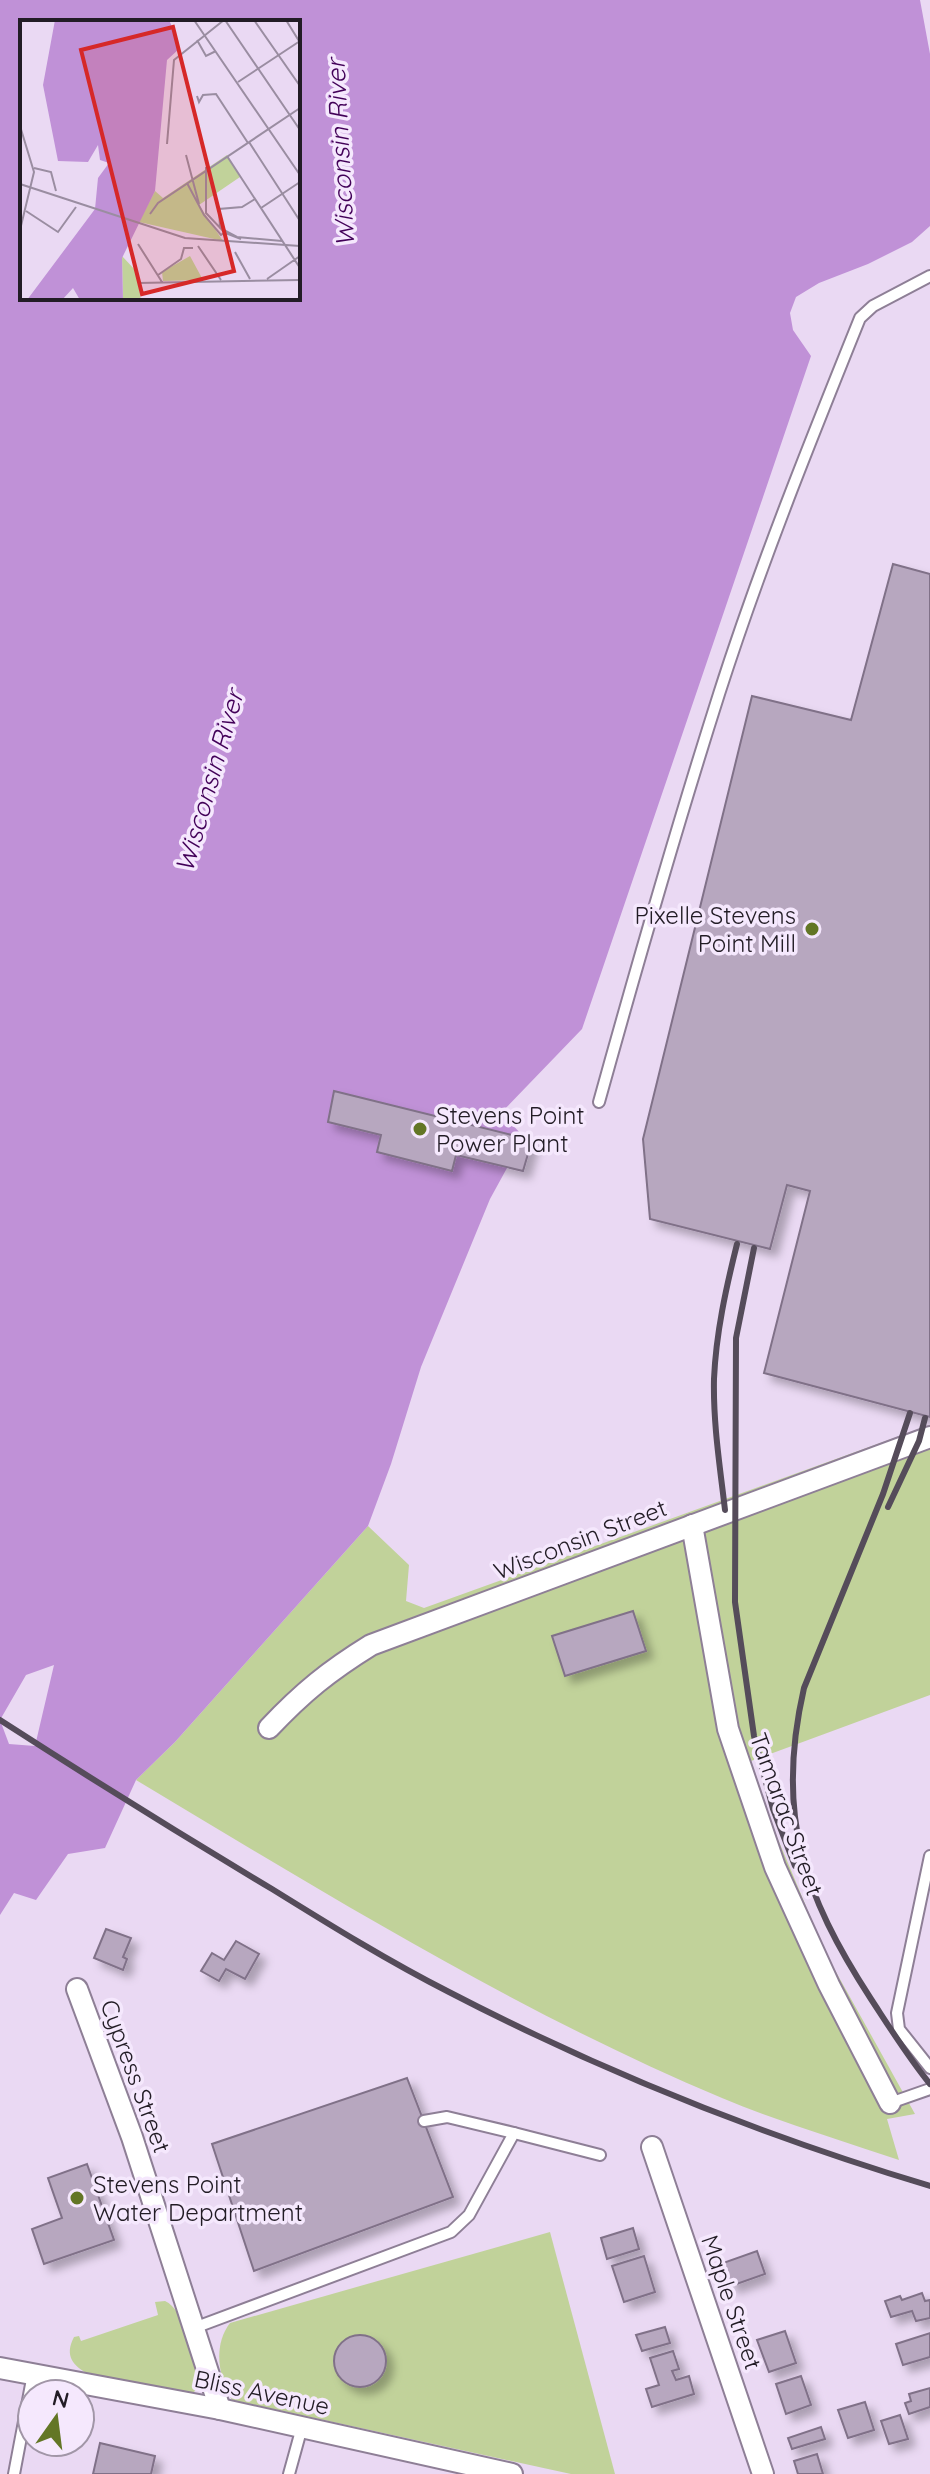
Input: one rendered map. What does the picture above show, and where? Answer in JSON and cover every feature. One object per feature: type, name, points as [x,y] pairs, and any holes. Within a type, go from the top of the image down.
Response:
[{"type":"street","name":"Wisconsin Street","points":[[269,1728],[302,1692],[371,1645],[930,1437]]},
{"type":"street","name":"Tamarac Street","points":[[692,1525],[728,1729],[770,1853],[829,1985],[890,2103]]},
{"type":"street","name":"Cypress Street","points":[[77,1989],[132,2137],[220,2409]]},
{"type":"street","name":"Maple Street","points":[[652,2147],[763,2474]]},
{"type":"street","name":"Bliss Avenue","points":[[0,2368],[302,2427],[447,2467],[512,2474]]},
{"type":"lane","points":[[599,1102],[658,892],[720,691],[781,514],[860,318],[873,306],[930,276]]},
{"type":"lane","points":[[930,1856],[897,2013],[899,2029],[930,2068]]},
{"type":"lane","points":[[890,2103],[930,2089]]},
{"type":"lane","points":[[424,2121],[447,2117],[600,2155]]},
{"type":"lane","points":[[194,2328],[451,2232],[469,2215],[514,2133]]},
{"type":"lane","points":[[14,2474],[33,2374]]},
{"type":"lane","points":[[289,2474],[302,2427]]},
{"type":"green space","points":[[930,1425],[930,1695],[751,1761],[767,1813],[826,1954],[915,2114],[887,2119],[899,2160],[744,2107],[571,2028],[423,1950],[136,1780],[175,1742],[368,1526],[409,1565],[406,1601],[424,1608]]},
{"type":"green space","points":[[550,2232],[615,2474],[571,2474],[232,2400],[227,2391],[219,2351],[230,2323]]},
{"type":"green space","points":[[165,2301],[183,2323],[201,2376],[194,2392],[184,2394],[90,2375],[72,2360],[70,2350],[74,2337],[79,2336],[81,2341],[158,2315],[155,2302]]},
{"type":"water","name":"Wisconsin River","points":[[0,0],[920,0],[930,54],[930,226],[912,242],[819,283],[796,297],[790,313],[793,330],[811,356],[582,1029],[501,1113],[524,1137],[490,1199],[421,1367],[368,1526],[175,1742],[136,1780],[105,1848],[68,1854],[36,1900],[14,1893],[0,1915]],"holes":[[[54,1665],[35,1746],[9,1744],[0,1720],[26,1675]]]},
{"type":"building","name":"Pixelle Stevens Point Mill","points":[[893,564],[930,574],[930,1417],[764,1373],[810,1191],[787,1185],[770,1249],[650,1219],[643,1139],[752,696],[851,720]]},
{"type":"building","name":"Stevens Point Power Plant","points":[[334,1091],[532,1140],[523,1171],[456,1155],[452,1171],[377,1152],[381,1135],[328,1122]]},
{"type":"building","points":[[633,1611],[646,1651],[565,1676],[552,1636]]},
{"type":"building","points":[[106,1929],[131,1938],[123,1957],[127,1959],[123,1970],[94,1958]]},
{"type":"building","points":[[236,1941],[259,1954],[245,1979],[226,1969],[219,1981],[201,1971],[212,1953],[224,1960]]},
{"type":"building","points":[[407,2078],[453,2197],[254,2271],[212,2144]]},
{"type":"building","name":"Stevens Point Water Department","points":[[87,2164],[114,2240],[44,2264],[32,2229],[62,2218],[48,2178]]},
{"type":"building","points":[[633,2228],[639,2249],[607,2259],[601,2238]]},
{"type":"building","points":[[757,2251],[765,2274],[731,2286],[723,2263]]},
{"type":"building","points":[[644,2256],[655,2292],[624,2302],[612,2266]]},
{"type":"building","points":[[922,2293],[925,2301],[930,2300],[930,2318],[916,2321],[912,2311],[891,2317],[885,2301],[900,2296],[902,2300]]},
{"type":"building","points":[[665,2327],[670,2343],[642,2351],[636,2335]]},
{"type":"building","points":[[785,2331],[796,2363],[769,2372],[757,2340]]},
{"type":"building","points":[[930,2333],[930,2357],[903,2365],[896,2344]]},
{"type":"building","points":[[360,2335],[378,2343],[386,2361],[378,2379],[360,2387],[342,2379],[334,2361],[342,2343]]},
{"type":"building","points":[[673,2351],[679,2369],[672,2371],[676,2380],[689,2376],[694,2394],[652,2407],[646,2389],[659,2385],[650,2358]]},
{"type":"building","points":[[801,2376],[811,2405],[786,2414],[776,2384]]},
{"type":"building","points":[[930,2388],[930,2407],[909,2414],[905,2403],[911,2401],[909,2394]]},
{"type":"building","points":[[865,2402],[874,2430],[848,2438],[838,2410]]},
{"type":"building","points":[[900,2415],[908,2439],[889,2444],[881,2421]]},
{"type":"building","points":[[821,2427],[825,2439],[792,2449],[788,2438]]},
{"type":"building","points":[[100,2443],[155,2456],[151,2474],[93,2474]]},
{"type":"building","points":[[817,2454],[823,2474],[798,2474],[794,2461]]},
{"type":"railway","points":[[725,1510],[714,1379],[722,1311],[737,1244]]},
{"type":"railway","points":[[754,1248],[736,1338],[735,1602],[754,1736],[773,1809],[795,1866]]},
{"type":"railway","points":[[910,1413],[883,1494],[804,1688],[793,1775],[801,1851],[812,1888],[847,1961],[930,2084]]},
{"type":"railway","points":[[888,1507],[919,1441],[925,1418]]},
{"type":"railway","points":[[0,1720],[359,1942],[507,2021],[625,2075],[745,2124],[930,2186]]},
{"type":"place","name":"Pixelle Stevens Point Mill","points":[[812,929]]},
{"type":"place","name":"Stevens Point Power Plant","points":[[420,1129]]},
{"type":"place","name":"Stevens Point Water Department","points":[[77,2198]]}]
